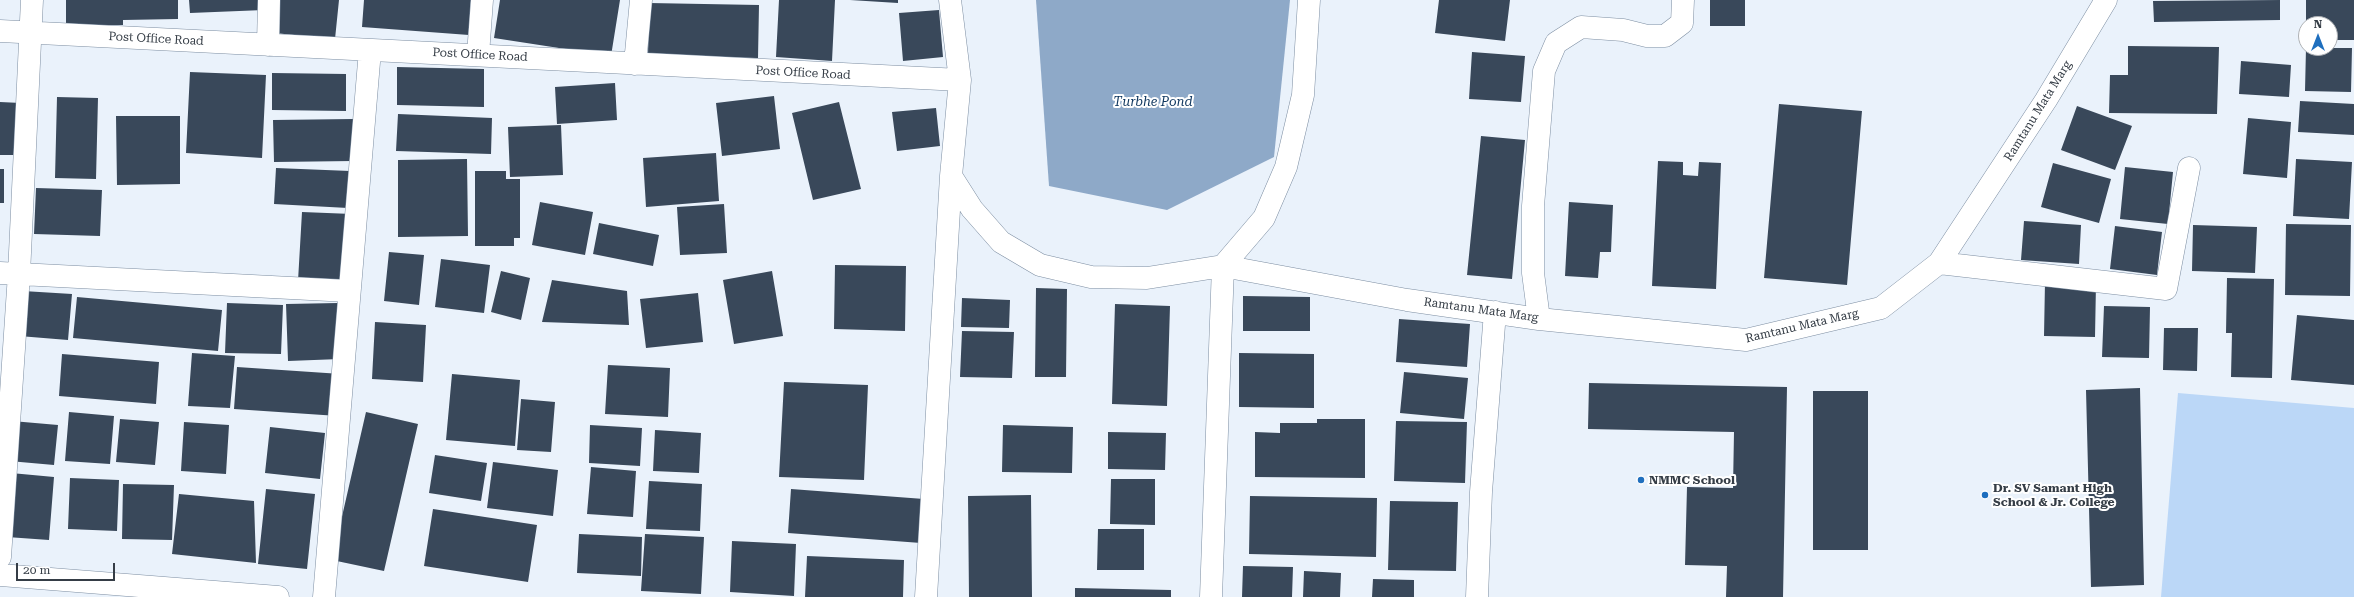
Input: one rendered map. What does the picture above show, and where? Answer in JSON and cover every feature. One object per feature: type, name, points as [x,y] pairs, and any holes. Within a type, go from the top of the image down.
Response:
[{"type":"street","points":[[0,557],[9,273],[31,32],[32,0]]},
{"type":"street","points":[[268,45],[269,0]]},
{"type":"street","points":[[478,55],[482,0]]},
{"type":"street","points":[[635,64],[640,0]]},
{"type":"street","points":[[926,597],[951,176],[960,80],[950,0]]},
{"type":"street","points":[[1211,597],[1222,266],[1264,218],[1286,166],[1303,95],[1309,0]]},
{"type":"street","points":[[1539,318],[1533,273],[1533,206],[1544,71],[1556,43],[1581,27],[1623,30],[1647,36],[1665,36],[1682,23],[1683,0]]},
{"type":"street","name":"Ramtanu Mata Marg","points":[[951,176],[972,209],[1001,242],[1040,265],[1091,277],[1147,278],[1222,266],[1407,300],[1539,318],[1746,340],[1881,308],[1939,263],[2046,100],[2106,0]]},
{"type":"street","name":"Post Office Road","points":[[0,30],[960,80]]},
{"type":"street","points":[[324,597],[370,50]]},
{"type":"street","points":[[1939,263],[2166,289],[2189,168]]},
{"type":"street","points":[[9,273],[349,291]]},
{"type":"street","points":[[1477,597],[1481,492],[1495,312]]},
{"type":"street","points":[[0,575],[278,597]]},
{"type":"shaded area","points":[[2178,393],[2354,408],[2354,597],[2161,597]]},
{"type":"water","name":"Turbhe Pond","points":[[1036,0],[1290,0],[1274,157],[1167,210],[1049,186]]},
{"type":"building","points":[[66,0],[178,0],[178,19],[123,20],[123,25],[66,25]]},
{"type":"building","points":[[189,0],[264,0],[264,10],[190,13]]},
{"type":"building","points":[[278,0],[339,0],[335,39],[274,33]]},
{"type":"building","points":[[364,0],[471,0],[469,35],[362,27]]},
{"type":"building","points":[[500,0],[620,0],[611,56],[494,38]]},
{"type":"building","points":[[779,0],[835,0],[832,61],[776,57]]},
{"type":"building","points":[[850,0],[898,0],[898,3]]},
{"type":"building","points":[[1439,0],[1510,0],[1505,41],[1435,33]]},
{"type":"building","points":[[1710,0],[1745,0],[1745,26],[1710,26]]},
{"type":"building","points":[[2280,0],[2280,20],[2154,22],[2153,1]]},
{"type":"building","points":[[2306,0],[2354,0],[2354,40],[2338,40],[2338,16],[2306,16]]},
{"type":"building","points":[[649,3],[759,5],[758,58],[648,56]]},
{"type":"building","points":[[939,10],[943,57],[903,61],[899,13]]},
{"type":"building","points":[[2128,46],[2219,47],[2217,114],[2109,113],[2110,75],[2128,75]]},
{"type":"building","points":[[2338,48],[2352,48],[2351,92],[2305,91],[2306,56],[2338,56]]},
{"type":"building","points":[[1472,52],[1525,56],[1521,102],[1469,99]]},
{"type":"building","points":[[2241,61],[2291,65],[2289,97],[2239,94]]},
{"type":"building","points":[[397,67],[484,69],[484,107],[397,105]]},
{"type":"building","points":[[190,72],[266,75],[262,158],[186,153]]},
{"type":"building","points":[[272,73],[346,74],[346,111],[272,110]]},
{"type":"building","points":[[615,83],[617,120],[557,124],[555,87]]},
{"type":"building","points":[[774,96],[780,149],[722,156],[716,103]]},
{"type":"building","points":[[57,97],[98,98],[96,179],[55,178]]},
{"type":"building","points":[[2300,101],[2354,104],[2354,135],[2298,132]]},
{"type":"building","points":[[0,102],[21,103],[20,155],[0,155]]},
{"type":"building","points":[[839,102],[861,189],[813,200],[792,113]]},
{"type":"building","points":[[1779,104],[1862,111],[1847,285],[1764,278]]},
{"type":"building","points":[[2077,106],[2132,126],[2115,170],[2061,150]]},
{"type":"building","points":[[936,108],[940,146],[897,151],[892,112]]},
{"type":"building","points":[[398,114],[492,118],[491,154],[396,151]]},
{"type":"building","points":[[116,116],[180,116],[180,184],[117,185]]},
{"type":"building","points":[[2248,118],[2291,122],[2287,178],[2243,174]]},
{"type":"building","points":[[353,119],[353,161],[274,162],[273,120]]},
{"type":"building","points":[[561,125],[563,175],[510,177],[508,127]]},
{"type":"building","points":[[1481,136],[1525,140],[1512,279],[1467,275]]},
{"type":"building","points":[[716,153],[719,201],[646,207],[643,158]]},
{"type":"building","points":[[467,159],[468,236],[398,237],[398,160]]},
{"type":"building","points":[[2296,159],[2352,162],[2349,219],[2293,216]]},
{"type":"building","points":[[1658,161],[1683,162],[1683,175],[1698,176],[1699,162],[1721,163],[1716,289],[1652,286]]},
{"type":"building","points":[[2053,163],[2111,179],[2099,223],[2041,207]]},
{"type":"building","points":[[2125,167],[2173,172],[2168,224],[2120,219]]},
{"type":"building","points":[[276,168],[350,171],[348,208],[274,204]]},
{"type":"building","points":[[0,169],[4,169],[4,203],[0,203]]},
{"type":"building","points":[[475,171],[506,171],[506,179],[520,179],[520,238],[514,238],[514,246],[475,246]]},
{"type":"building","points":[[36,188],[102,190],[100,236],[34,234]]},
{"type":"building","points":[[540,202],[593,212],[585,255],[532,245]]},
{"type":"building","points":[[1569,202],[1613,205],[1611,252],[1600,252],[1598,278],[1565,276]]},
{"type":"building","points":[[724,204],[727,253],[680,255],[677,207]]},
{"type":"building","points":[[302,212],[352,214],[349,283],[298,281]]},
{"type":"building","points":[[2024,221],[2081,225],[2079,264],[2021,260]]},
{"type":"building","points":[[599,223],[659,235],[653,266],[593,254]]},
{"type":"building","points":[[2286,224],[2351,225],[2350,296],[2285,295]]},
{"type":"building","points":[[2193,225],[2257,227],[2255,273],[2192,271]]},
{"type":"building","points":[[2115,226],[2162,232],[2157,275],[2110,269]]},
{"type":"building","points":[[389,252],[424,255],[419,305],[384,301]]},
{"type":"building","points":[[441,259],[490,265],[484,313],[435,307]]},
{"type":"building","points":[[835,265],[906,266],[905,331],[834,329]]},
{"type":"building","points":[[501,271],[530,278],[521,320],[491,312]]},
{"type":"building","points":[[772,271],[783,336],[734,344],[723,280]]},
{"type":"building","points":[[2227,278],[2274,279],[2272,378],[2231,377],[2232,333],[2226,333]]},
{"type":"building","points":[[552,280],[627,291],[629,325],[542,322]]},
{"type":"building","points":[[2045,282],[2096,283],[2095,337],[2044,336]]},
{"type":"building","points":[[1036,288],[1067,289],[1066,377],[1035,377]]},
{"type":"building","points":[[23,291],[72,294],[68,340],[19,336]]},
{"type":"building","points":[[698,293],[703,342],[646,348],[640,299]]},
{"type":"building","points":[[1243,296],[1310,297],[1310,331],[1243,331]]},
{"type":"building","points":[[77,297],[222,310],[218,351],[73,338]]},
{"type":"building","points":[[962,298],[1010,300],[1009,328],[961,327]]},
{"type":"building","points":[[227,303],[283,305],[281,354],[225,353]]},
{"type":"building","points":[[338,303],[340,359],[288,361],[286,304]]},
{"type":"building","points":[[1115,304],[1170,306],[1167,406],[1112,404]]},
{"type":"building","points":[[2104,306],[2150,307],[2149,358],[2102,357]]},
{"type":"building","points":[[2297,315],[2354,320],[2354,385],[2291,380]]},
{"type":"building","points":[[1399,319],[1470,324],[1467,367],[1396,362]]},
{"type":"building","points":[[375,322],[426,325],[423,382],[372,379]]},
{"type":"building","points":[[2164,328],[2198,328],[2197,371],[2163,370]]},
{"type":"building","points":[[962,331],[1014,332],[1012,378],[960,377]]},
{"type":"building","points":[[192,353],[235,356],[230,408],[188,406]]},
{"type":"building","points":[[1239,353],[1314,354],[1314,408],[1239,407]]},
{"type":"building","points":[[62,354],[159,362],[156,404],[59,396]]},
{"type":"building","points":[[608,365],[670,368],[668,417],[605,414]]},
{"type":"building","points":[[237,367],[341,374],[338,416],[234,409]]},
{"type":"building","points":[[1404,372],[1468,378],[1464,419],[1400,413]]},
{"type":"building","points":[[452,374],[520,380],[515,446],[446,440]]},
{"type":"building","points":[[784,382],[868,385],[864,480],[779,477]]},
{"type":"building","points":[[1589,383],[1787,387],[1783,597],[1726,597],[1727,566],[1685,565],[1687,487],[1733,488],[1734,432],[1588,429]]},
{"type":"building","points":[[2140,388],[2144,585],[2091,587],[2086,390]]},
{"type":"building","points":[[1813,391],[1868,391],[1868,550],[1813,550]]},
{"type":"building","points":[[521,399],[555,402],[551,452],[517,450]]},
{"type":"building","points":[[69,412],[114,416],[110,464],[65,461]]},
{"type":"building","points":[[366,412],[418,424],[384,571],[332,560]]},
{"type":"building","points":[[120,419],[159,422],[155,465],[116,462]]},
{"type":"building","points":[[1317,419],[1365,419],[1365,478],[1255,477],[1255,432],[1280,433],[1280,423],[1317,423]]},
{"type":"building","points":[[12,421],[58,425],[54,465],[9,461]]},
{"type":"building","points":[[1396,421],[1467,422],[1465,483],[1394,481]]},
{"type":"building","points":[[184,422],[229,425],[226,474],[181,471]]},
{"type":"building","points":[[590,425],[642,428],[640,466],[589,463]]},
{"type":"building","points":[[1003,425],[1073,427],[1072,473],[1002,472]]},
{"type":"building","points":[[270,427],[325,433],[320,479],[265,473]]},
{"type":"building","points":[[655,430],[701,433],[699,473],[653,471]]},
{"type":"building","points":[[1108,432],[1166,433],[1165,470],[1108,469]]},
{"type":"building","points":[[435,455],[487,463],[481,501],[429,493]]},
{"type":"building","points":[[493,462],[558,470],[553,516],[487,508]]},
{"type":"building","points":[[591,467],[636,471],[633,517],[587,514]]},
{"type":"building","points":[[11,473],[54,477],[49,540],[7,537]]},
{"type":"building","points":[[70,478],[119,480],[117,531],[68,529]]},
{"type":"building","points":[[1111,479],[1155,479],[1155,525],[1110,524]]},
{"type":"building","points":[[649,481],[702,484],[700,531],[646,529]]},
{"type":"building","points":[[123,484],[174,485],[172,540],[122,539]]},
{"type":"building","points":[[266,489],[315,494],[307,569],[258,564]]},
{"type":"building","points":[[791,489],[924,499],[921,543],[788,533]]},
{"type":"building","points":[[179,494],[254,501],[256,563],[172,554]]},
{"type":"building","points":[[1031,495],[1032,597],[969,597],[968,496]]},
{"type":"building","points":[[1250,496],[1377,498],[1376,557],[1249,554]]},
{"type":"building","points":[[1390,501],[1458,502],[1456,571],[1388,570]]},
{"type":"building","points":[[433,509],[537,525],[528,582],[424,566]]},
{"type":"building","points":[[1098,529],[1144,529],[1144,570],[1097,570]]},
{"type":"building","points":[[579,534],[642,537],[641,576],[577,573]]},
{"type":"building","points":[[645,534],[704,537],[701,594],[641,591]]},
{"type":"building","points":[[732,541],[796,544],[794,596],[730,592]]},
{"type":"building","points":[[807,556],[904,560],[903,597],[805,597]]},
{"type":"building","points":[[1243,566],[1293,567],[1292,597],[1242,597]]},
{"type":"building","points":[[1304,571],[1341,573],[1340,597],[1303,597]]},
{"type":"building","points":[[1373,579],[1414,580],[1414,597],[1372,597]]},
{"type":"building","points":[[1075,588],[1171,590],[1171,597],[1075,597]]},
{"type":"place","name":"NMMC School","points":[[1641,480]]},
{"type":"place","name":"Dr. SV Samant High School & Jr. College","points":[[1985,495]]}]
